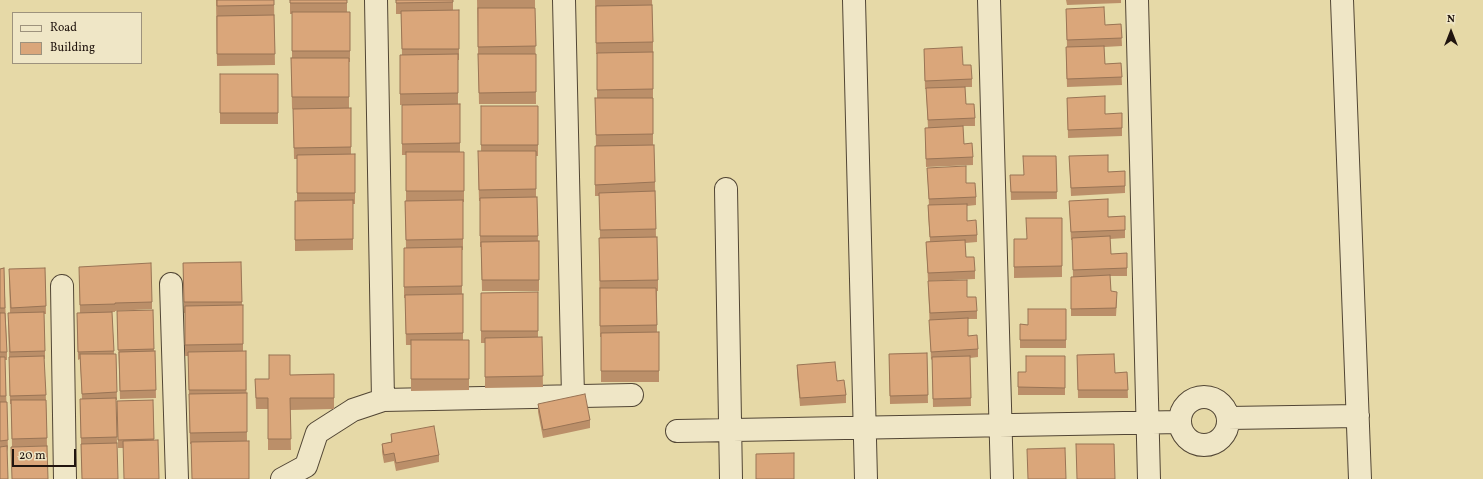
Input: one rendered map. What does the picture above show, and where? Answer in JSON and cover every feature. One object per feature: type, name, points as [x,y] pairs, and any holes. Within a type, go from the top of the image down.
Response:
[{"type":"street","points":[[376,0],[383,400]]},
{"type":"street","points":[[564,0],[573,396]]},
{"type":"street","points":[[854,0],[866,479]]},
{"type":"street","points":[[989,0],[1002,479]]},
{"type":"street","points":[[1137,0],[1149,479]]},
{"type":"street","points":[[1342,0],[1360,479]]},
{"type":"street","points":[[726,188],[731,479]]},
{"type":"street","points":[[171,284],[177,479]]},
{"type":"street","points":[[62,286],[65,479]]},
{"type":"street","points":[[282,479],[306,466],[317,433],[353,410],[383,400],[632,395]]},
{"type":"street","points":[[1206,396],[1221,404],[1228,418],[1228,426],[1220,439],[1206,445],[1191,441],[1181,429],[1180,422],[1184,406],[1190,401],[1206,396]]},
{"type":"street","points":[[1228,418],[1358,416]]},
{"type":"street","points":[[677,431],[1180,422]]},
{"type":"building","points":[[217,0],[274,0],[274,5],[217,6]]},
{"type":"building","points":[[290,0],[347,0],[347,3],[290,3]]},
{"type":"building","points":[[396,0],[453,0],[453,2],[396,3]]},
{"type":"building","points":[[652,5],[653,42],[596,43],[596,6]]},
{"type":"building","points":[[1104,7],[1105,25],[1121,24],[1122,38],[1067,40],[1066,9]]},
{"type":"building","points":[[478,8],[535,8],[536,46],[478,47]]},
{"type":"building","points":[[459,10],[459,49],[402,49],[401,11]]},
{"type":"building","points":[[292,12],[350,12],[350,51],[292,51]]},
{"type":"building","points":[[274,15],[275,54],[217,54],[217,16]]},
{"type":"building","points":[[1104,46],[1105,64],[1121,63],[1122,77],[1067,79],[1066,47]]},
{"type":"building","points":[[962,47],[963,65],[971,65],[972,79],[925,81],[924,49]]},
{"type":"building","points":[[653,52],[653,89],[597,90],[597,53]]},
{"type":"building","points":[[458,54],[458,93],[400,94],[400,55]]},
{"type":"building","points":[[478,54],[536,54],[536,92],[479,93]]},
{"type":"building","points":[[291,58],[349,58],[349,97],[292,97]]},
{"type":"building","points":[[220,74],[278,74],[278,113],[220,113]]},
{"type":"building","points":[[965,87],[966,104],[974,104],[975,118],[928,120],[926,88]]},
{"type":"building","points":[[1105,96],[1105,114],[1122,113],[1122,128],[1068,130],[1067,98]]},
{"type":"building","points":[[595,98],[653,98],[653,134],[596,135]]},
{"type":"building","points":[[460,104],[460,143],[402,144],[402,105]]},
{"type":"building","points":[[481,106],[538,106],[538,145],[481,145]]},
{"type":"building","points":[[351,108],[351,147],[294,148],[293,109]]},
{"type":"building","points":[[963,126],[964,144],[972,143],[973,157],[926,159],[925,128]]},
{"type":"building","points":[[654,145],[655,182],[595,185],[595,146]]},
{"type":"building","points":[[478,151],[536,151],[536,189],[479,190]]},
{"type":"building","points":[[406,152],[464,152],[464,191],[406,191]]},
{"type":"building","points":[[355,154],[355,193],[297,193],[297,155]]},
{"type":"building","points":[[1108,155],[1108,172],[1125,171],[1125,186],[1071,188],[1069,156]]},
{"type":"building","points":[[1023,156],[1056,156],[1057,192],[1011,192],[1010,175],[1024,175]]},
{"type":"building","points":[[966,166],[966,183],[975,183],[976,197],[929,199],[927,168]]},
{"type":"building","points":[[655,191],[656,229],[600,230],[599,193]]},
{"type":"building","points":[[537,197],[538,236],[480,236],[480,198]]},
{"type":"building","points":[[1108,199],[1108,217],[1125,216],[1125,230],[1071,232],[1069,201]]},
{"type":"building","points":[[353,200],[353,239],[295,240],[295,201]]},
{"type":"building","points":[[463,200],[463,239],[406,240],[405,201]]},
{"type":"building","points":[[967,204],[967,221],[976,220],[977,235],[930,237],[928,205]]},
{"type":"building","points":[[1026,218],[1062,218],[1062,266],[1014,267],[1014,239],[1027,239]]},
{"type":"building","points":[[1110,236],[1111,254],[1127,253],[1127,268],[1073,270],[1072,238]]},
{"type":"building","points":[[657,237],[658,280],[600,281],[599,238]]},
{"type":"building","points":[[965,240],[966,257],[974,257],[975,271],[928,273],[926,242]]},
{"type":"building","points":[[539,241],[539,280],[482,280],[481,242]]},
{"type":"building","points":[[462,247],[462,286],[404,287],[404,248]]},
{"type":"building","points":[[241,262],[242,302],[184,302],[183,263]]},
{"type":"building","points":[[151,263],[152,302],[80,305],[79,267]]},
{"type":"building","points":[[4,268],[5,308],[0,308],[0,269]]},
{"type":"building","points":[[45,268],[46,306],[11,308],[9,269]]},
{"type":"building","points":[[1110,275],[1111,291],[1117,292],[1116,308],[1071,309],[1071,277]]},
{"type":"building","points":[[967,280],[967,297],[976,297],[977,311],[930,313],[928,281]]},
{"type":"building","points":[[600,288],[656,288],[657,325],[600,326]]},
{"type":"building","points":[[538,292],[538,331],[481,331],[481,293]]},
{"type":"building","points":[[463,294],[463,333],[406,334],[405,295]]},
{"type":"building","points":[[243,305],[243,344],[185,345],[185,306]]},
{"type":"building","points":[[1028,309],[1066,309],[1066,340],[1020,340],[1020,324],[1028,325]]},
{"type":"building","points":[[153,310],[154,349],[118,350],[117,311]]},
{"type":"building","points":[[44,312],[45,351],[10,352],[8,313]]},
{"type":"building","points":[[112,312],[114,351],[78,352],[77,313]]},
{"type":"building","points":[[0,313],[5,313],[7,352],[0,352]]},
{"type":"building","points":[[968,318],[968,336],[977,335],[978,349],[931,352],[929,320]]},
{"type":"building","points":[[659,332],[659,371],[601,371],[601,333]]},
{"type":"building","points":[[542,337],[543,376],[485,377],[485,338]]},
{"type":"building","points":[[411,340],[469,340],[469,379],[411,379]]},
{"type":"building","points":[[155,351],[156,390],[120,391],[119,352]]},
{"type":"building","points":[[246,351],[246,390],[189,390],[188,352]]},
{"type":"building","points":[[927,353],[928,395],[890,396],[889,354]]},
{"type":"building","points":[[80,354],[116,354],[117,392],[82,394]]},
{"type":"building","points":[[1114,354],[1115,373],[1127,372],[1128,390],[1078,390],[1077,355]]},
{"type":"building","points":[[269,355],[290,355],[290,375],[334,374],[334,398],[290,398],[291,439],[268,439],[268,398],[256,398],[255,379],[269,379]]},
{"type":"building","points":[[44,356],[46,395],[10,396],[9,357]]},
{"type":"building","points":[[970,356],[971,398],[933,399],[932,357]]},
{"type":"building","points":[[1026,356],[1065,356],[1065,388],[1018,387],[1018,372],[1026,372]]},
{"type":"building","points":[[0,357],[5,357],[6,396],[0,396]]},
{"type":"building","points":[[835,362],[837,381],[844,380],[846,395],[800,398],[797,365]]},
{"type":"building","points":[[247,393],[247,432],[190,433],[189,394]]},
{"type":"building","points":[[585,394],[590,420],[543,430],[538,404]]},
{"type":"building","points":[[116,398],[117,437],[81,438],[80,399]]},
{"type":"building","points":[[11,400],[46,400],[47,438],[12,439]]},
{"type":"building","points":[[153,400],[154,439],[118,440],[117,401]]},
{"type":"building","points":[[0,402],[7,402],[8,440],[0,441]]},
{"type":"building","points":[[434,426],[439,455],[396,463],[394,453],[384,455],[382,444],[392,442],[391,434]]},
{"type":"building","points":[[158,440],[159,479],[124,479],[123,441]]},
{"type":"building","points":[[249,441],[249,479],[192,479],[191,442]]},
{"type":"building","points":[[117,443],[118,479],[82,479],[81,444]]},
{"type":"building","points":[[1076,444],[1114,444],[1115,479],[1077,479]]},
{"type":"building","points":[[7,446],[8,479],[0,479],[0,447]]},
{"type":"building","points":[[47,446],[48,479],[12,479],[11,447]]},
{"type":"building","points":[[1065,448],[1066,479],[1028,479],[1027,449]]},
{"type":"building","points":[[794,453],[794,479],[756,479],[756,454]]}]
